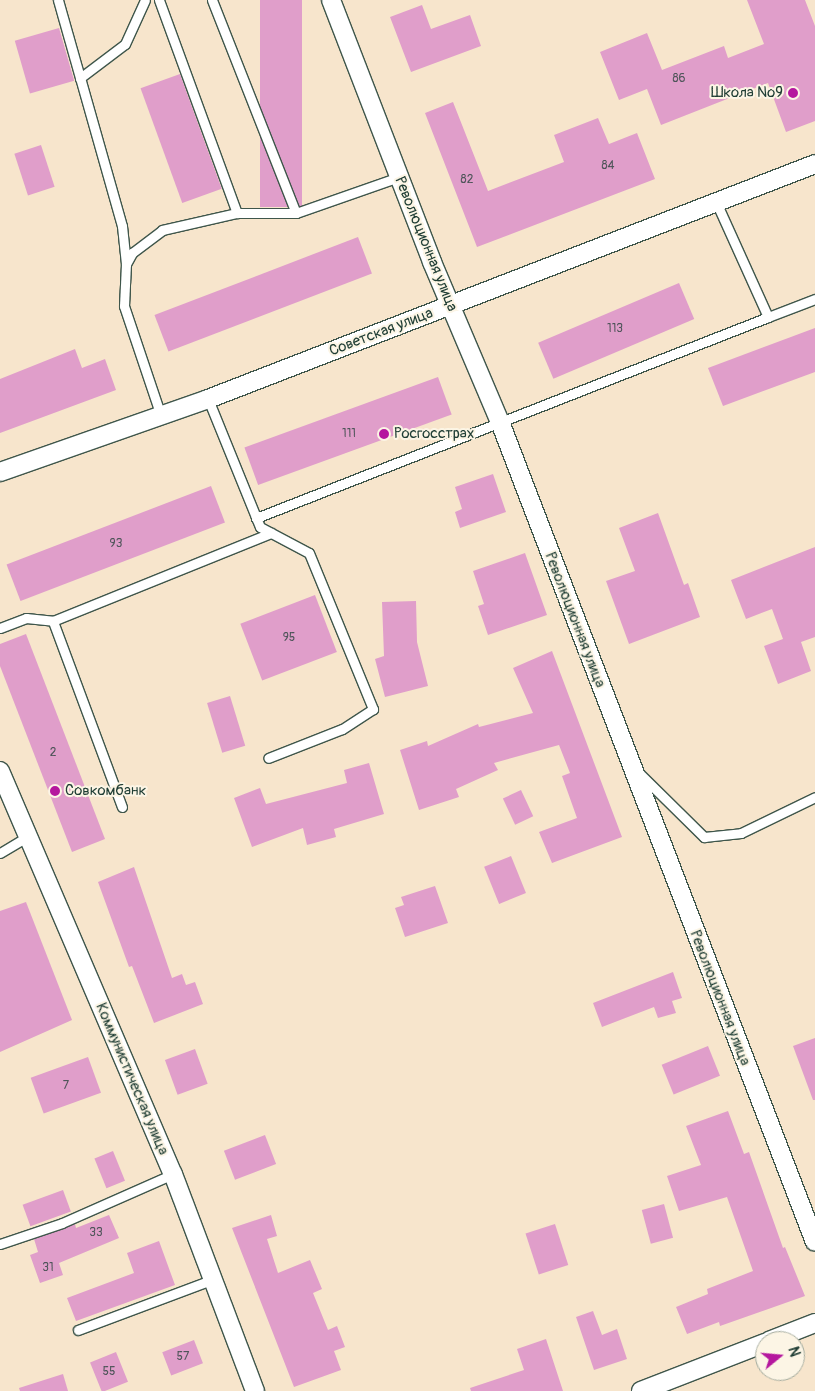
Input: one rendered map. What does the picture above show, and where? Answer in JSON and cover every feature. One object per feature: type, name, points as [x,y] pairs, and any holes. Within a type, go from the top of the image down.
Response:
[{"type":"street","name":"Революционная улица","points":[[331,0],[400,177],[500,422],[629,764],[815,1242]]},
{"type":"street","name":"Советская улица","points":[[0,472],[208,399],[815,164]]},
{"type":"street","name":"Коммунистическая улица","points":[[0,770],[27,837],[173,1174],[211,1280],[255,1391]]},
{"type":"street","points":[[795,1331],[815,1323]]},
{"type":"street","points":[[641,1391],[666,1386],[755,1347]]},
{"type":"lane","points":[[58,0],[122,226],[126,264],[124,306],[161,416]]},
{"type":"lane","points":[[80,78],[125,44],[145,0]]},
{"type":"lane","points":[[159,0],[237,213]]},
{"type":"lane","points":[[212,0],[296,213]]},
{"type":"lane","points":[[126,264],[132,253],[162,230],[237,213],[296,213],[400,177]]},
{"type":"lane","points":[[716,202],[768,317]]},
{"type":"lane","points":[[256,518],[815,298]]},
{"type":"lane","points":[[208,399],[260,527],[309,553],[373,709],[342,729],[268,758]]},
{"type":"lane","points":[[0,628],[26,618],[53,621],[271,533]]},
{"type":"lane","points":[[53,621],[122,808]]},
{"type":"lane","points":[[629,764],[704,837],[741,833],[815,797]]},
{"type":"lane","points":[[0,853],[27,837]]},
{"type":"lane","points":[[0,1244],[62,1223],[173,1174]]},
{"type":"lane","points":[[78,1330],[211,1280]]},
{"type":"building","points":[[260,0],[302,0],[302,207],[260,207]]},
{"type":"building","points":[[747,0],[805,0],[815,26],[815,121],[786,132],[768,83],[661,125],[647,89],[619,100],[600,52],[647,33],[662,70],[724,46],[728,58],[764,44]]},
{"type":"building","points":[[422,5],[431,29],[470,15],[481,46],[411,72],[390,17]]},
{"type":"building","points":[[59,28],[74,81],[30,94],[15,41]]},
{"type":"building","points":[[180,74],[222,189],[182,203],[141,88]]},
{"type":"building","points":[[453,102],[488,191],[564,162],[554,135],[598,118],[609,144],[637,133],[655,179],[477,247],[425,113]]},
{"type":"building","points":[[41,145],[55,187],[28,195],[14,154]]},
{"type":"building","points":[[358,237],[372,273],[168,352],[154,315]]},
{"type":"building","points":[[679,283],[694,319],[553,379],[538,343]]},
{"type":"building","points":[[815,328],[815,372],[723,406],[708,368]]},
{"type":"building","points":[[75,349],[82,368],[105,359],[116,390],[0,433],[0,379]]},
{"type":"building","points":[[438,377],[452,415],[258,485],[244,447]]},
{"type":"building","points":[[493,474],[506,512],[460,528],[455,512],[462,509],[455,487]]},
{"type":"building","points":[[211,486],[225,522],[21,601],[7,564]]},
{"type":"building","points":[[658,513],[684,585],[688,583],[700,617],[629,644],[606,581],[635,571],[619,528]]},
{"type":"building","points":[[815,547],[815,637],[801,642],[811,671],[778,684],[764,646],[783,639],[772,609],[746,619],[731,580]]},
{"type":"building","points":[[525,553],[547,615],[488,635],[478,606],[484,604],[473,571]]},
{"type":"building","points":[[315,595],[337,652],[262,681],[240,624]]},
{"type":"building","points":[[416,601],[417,642],[428,686],[385,697],[375,659],[384,656],[382,602]]},
{"type":"building","points":[[26,634],[105,839],[72,852],[0,666],[0,644]]},
{"type":"building","points":[[552,651],[622,837],[552,863],[539,832],[577,818],[562,776],[570,773],[559,745],[494,763],[498,770],[456,789],[459,797],[419,810],[400,750],[427,741],[428,746],[478,724],[479,727],[533,713],[513,668]]},
{"type":"building","points":[[230,696],[245,746],[222,753],[207,703]]},
{"type":"building","points":[[369,763],[384,814],[334,829],[336,837],[307,845],[303,828],[252,847],[234,798],[260,788],[266,804],[347,783],[344,770]]},
{"type":"building","points":[[521,790],[533,816],[515,825],[503,798]]},
{"type":"building","points":[[511,856],[526,893],[499,904],[484,867]]},
{"type":"building","points":[[134,867],[172,978],[182,974],[186,985],[195,982],[203,1004],[154,1023],[132,966],[129,967],[98,882]]},
{"type":"building","points":[[435,886],[448,923],[405,937],[395,908],[404,905],[401,897]]},
{"type":"building","points":[[26,902],[72,1020],[0,1052],[0,911]]},
{"type":"building","points":[[673,972],[682,998],[672,1001],[676,1013],[658,1018],[654,1007],[602,1027],[593,1003]]},
{"type":"building","points":[[815,1038],[815,1100],[813,1100],[793,1046]]},
{"type":"building","points":[[708,1046],[720,1076],[674,1094],[662,1065]]},
{"type":"building","points":[[195,1049],[208,1084],[178,1095],[165,1060]]},
{"type":"building","points":[[88,1057],[101,1093],[44,1114],[31,1078]]},
{"type":"building","points":[[728,1111],[744,1154],[749,1152],[783,1248],[785,1247],[805,1296],[720,1326],[719,1322],[687,1334],[676,1307],[708,1294],[707,1289],[753,1271],[727,1197],[679,1211],[667,1176],[701,1165],[686,1126]]},
{"type":"building","points":[[265,1135],[276,1164],[235,1180],[224,1151]]},
{"type":"building","points":[[113,1151],[125,1181],[106,1188],[94,1158]]},
{"type":"building","points":[[63,1190],[71,1212],[30,1226],[23,1205]]},
{"type":"building","points":[[664,1204],[673,1238],[651,1244],[642,1210]]},
{"type":"building","points":[[109,1215],[119,1238],[59,1263],[63,1275],[40,1283],[30,1255],[38,1252],[34,1239],[75,1224],[76,1228]]},
{"type":"building","points":[[271,1215],[277,1236],[267,1239],[278,1273],[310,1260],[322,1289],[313,1293],[328,1330],[337,1326],[345,1347],[334,1351],[341,1370],[294,1387],[232,1228]]},
{"type":"building","points":[[555,1224],[568,1265],[539,1274],[526,1234]]},
{"type":"building","points":[[159,1241],[175,1285],[76,1321],[67,1298],[134,1273],[127,1253]]},
{"type":"building","points":[[593,1311],[602,1335],[617,1329],[627,1359],[594,1370],[576,1317]]},
{"type":"building","points":[[546,1339],[563,1391],[471,1391],[470,1388],[524,1370],[517,1349]]},
{"type":"building","points":[[194,1340],[203,1363],[171,1376],[162,1352]]},
{"type":"building","points":[[116,1352],[128,1382],[102,1391],[90,1362]]},
{"type":"building","points":[[63,1374],[68,1391],[20,1391],[19,1388]]},
{"type":"place","name":"Школа №9","points":[[793,93]]},
{"type":"place","name":"Росгосстрах","points":[[384,434]]},
{"type":"place","name":"Совкомбанк","points":[[55,791]]}]
